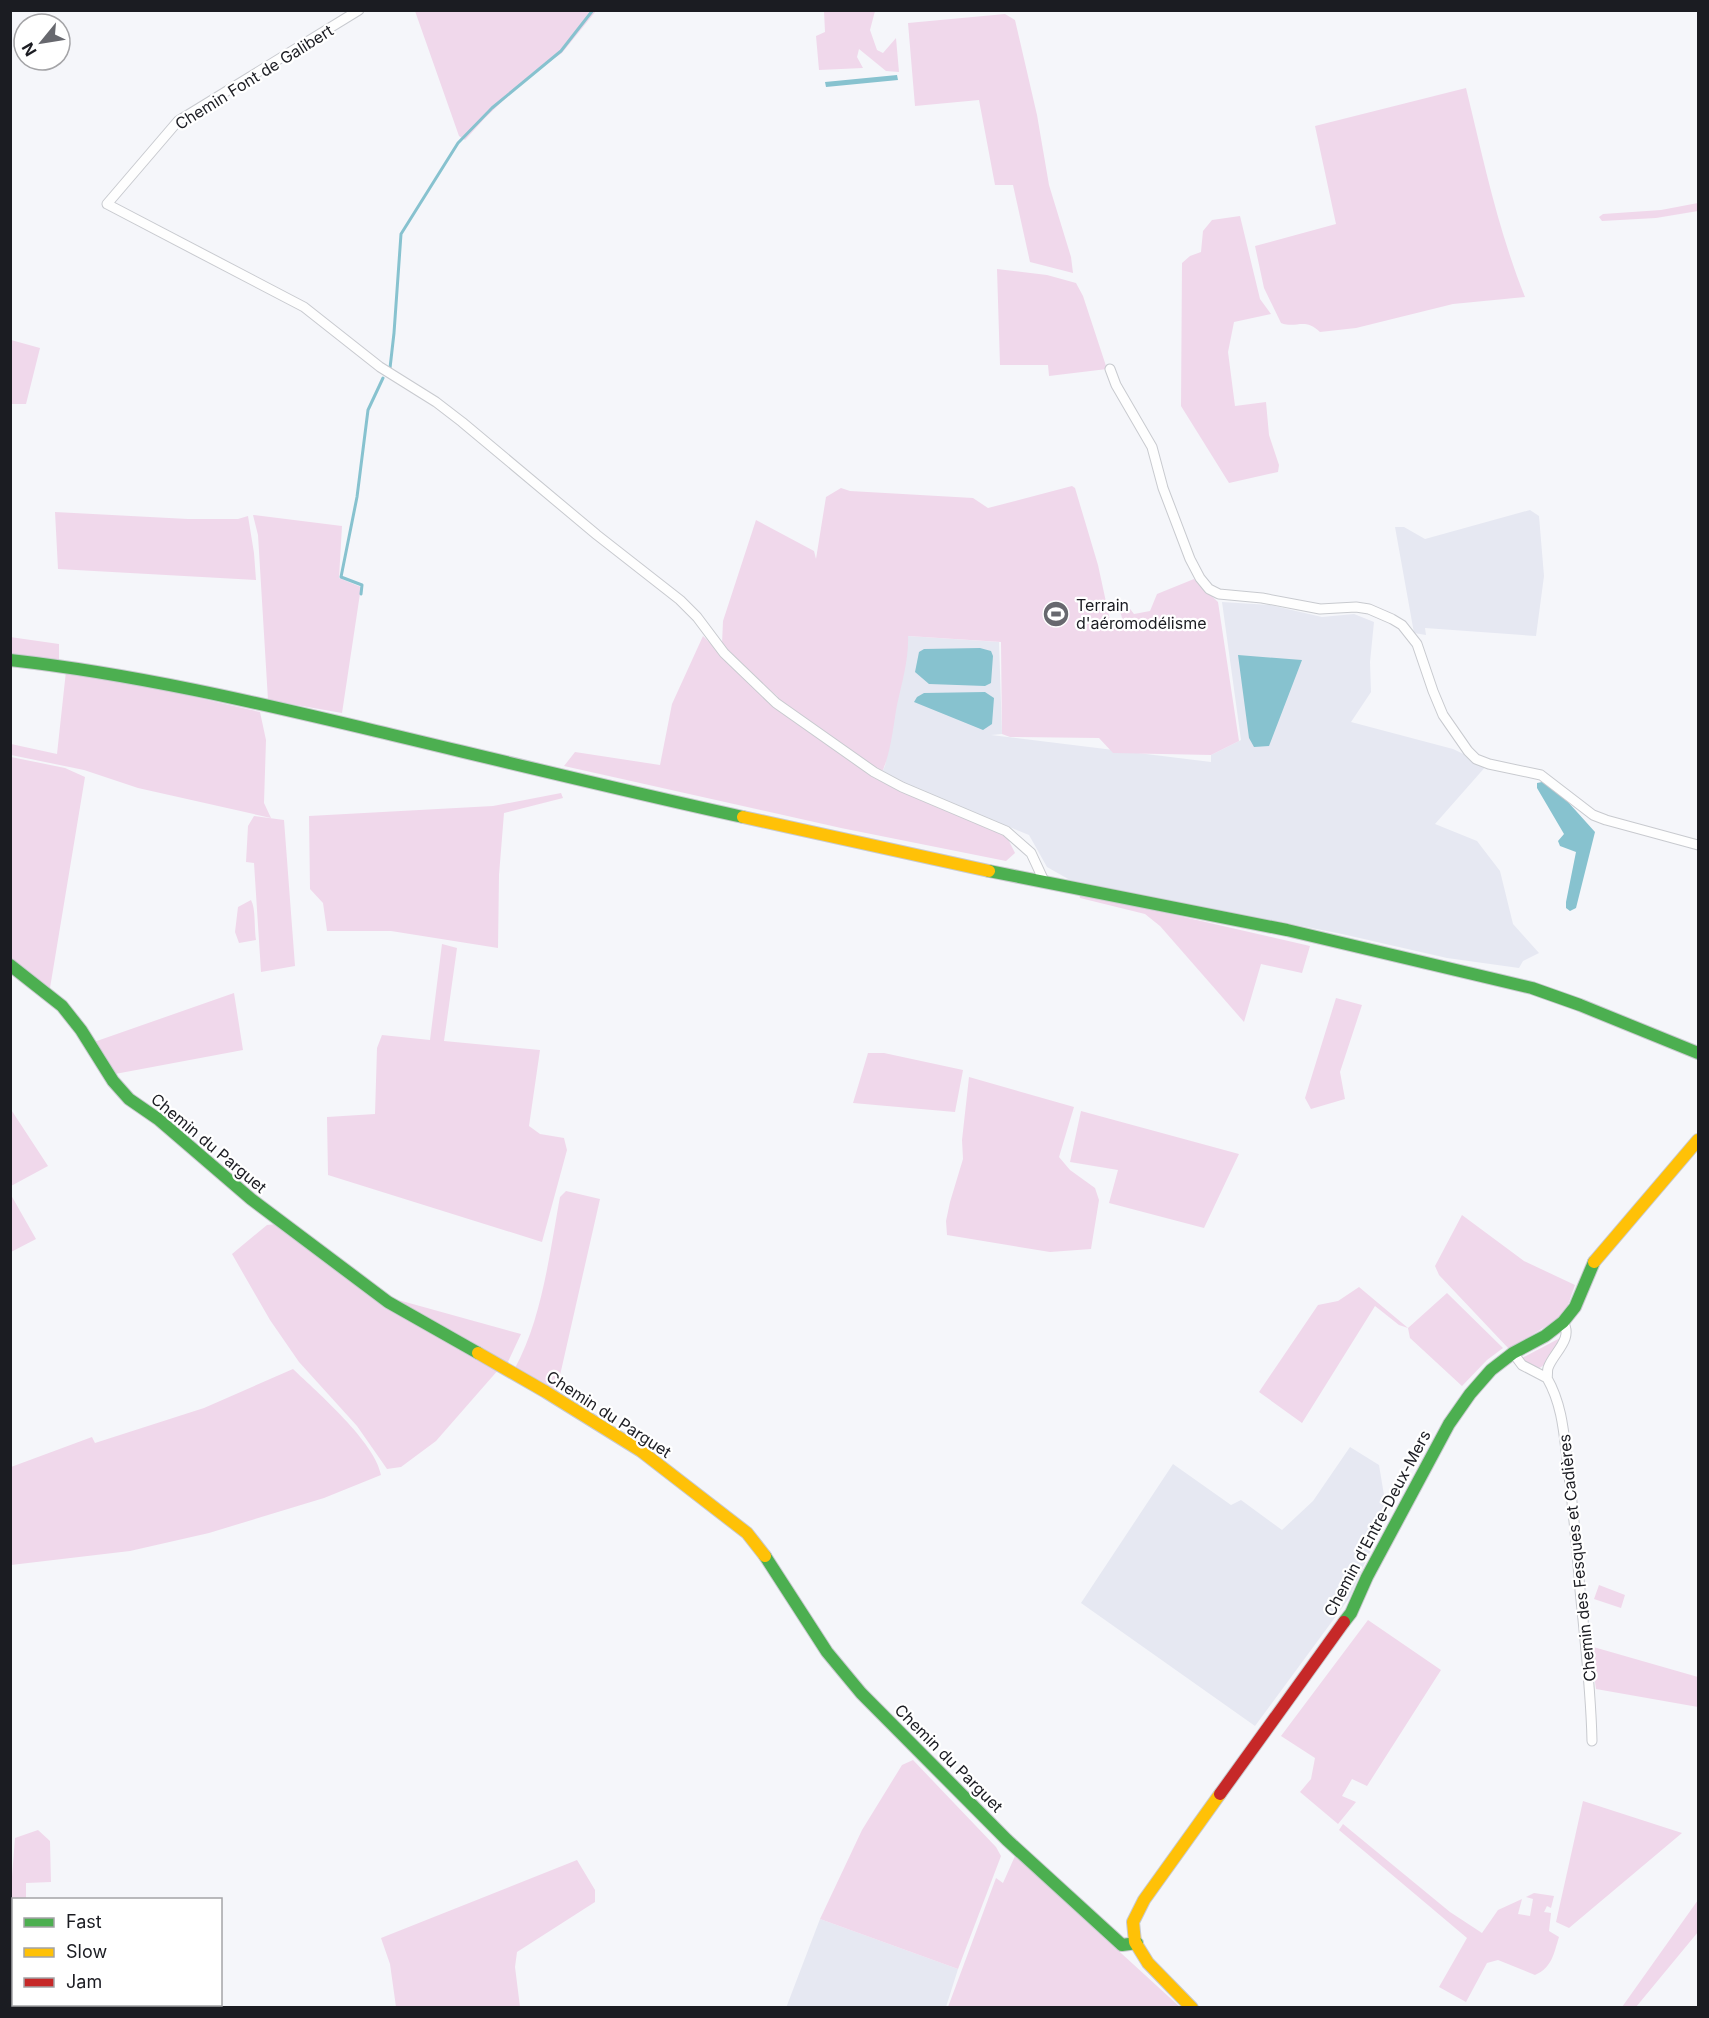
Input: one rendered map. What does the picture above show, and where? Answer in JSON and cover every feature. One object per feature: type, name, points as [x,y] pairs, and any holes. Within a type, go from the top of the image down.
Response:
[{"type":"street","name":"Chemin Font de Galibert","points":[[360,10],[178,121],[107,204],[304,307],[380,367],[436,402],[597,535],[680,600],[697,617],[724,653],[776,703],[874,772],[902,787],[1006,831],[1031,853],[1045,883]]},
{"type":"street","points":[[1110,369],[1116,385],[1152,447],[1164,488],[1190,559],[1209,589],[1219,594],[1262,598],[1320,609],[1363,608],[1392,619],[1402,626],[1417,644],[1443,715],[1460,742],[1476,759],[1541,775],[1593,814],[1606,820],[1698,845]]},
{"type":"street","points":[[10,660],[124,676],[266,705],[674,802],[1045,883],[1287,930],[1532,988],[1698,1053]]},
{"type":"street","name":"Chemin du Parguet","points":[[10,965],[62,1006],[81,1030],[113,1081],[129,1099],[166,1126],[260,1206],[388,1302],[546,1392],[632,1445],[747,1533],[768,1560],[828,1652],[861,1693],[1006,1840],[1122,1945],[1137,1943]]},
{"type":"street","name":"Chemin d'Entre-Deux-Mers","points":[[1192,2007],[1159,1977],[1143,1957],[1133,1931],[1135,1915],[1351,1613],[1367,1577],[1449,1424],[1470,1394],[1491,1370],[1513,1353],[1545,1336],[1563,1322],[1575,1307],[1592,1264],[1698,1140]]},
{"type":"street","points":[[1513,1353],[1522,1365],[1547,1378],[1548,1368],[1567,1335],[1563,1322]]},
{"type":"street","name":"Chemin des Fesques et Cadières","points":[[1547,1378],[1557,1397],[1563,1428],[1574,1518],[1584,1638],[1591,1682],[1592,1741]]},
{"type":"street","points":[[10,2006],[20,2007]]},
{"type":"shaded area","points":[[415,10],[596,11],[562,53],[531,74],[465,140],[459,136]]},
{"type":"shaded area","points":[[824,11],[875,11],[870,30],[877,50],[883,53],[896,38],[899,72],[886,71],[859,49],[857,57],[863,68],[819,70],[816,36],[825,32]]},
{"type":"shaded area","points":[[1005,14],[1015,20],[1037,115],[1049,185],[1071,257],[1073,273],[1030,262],[1013,185],[995,185],[979,100],[915,106],[908,23]]},
{"type":"shaded area","points":[[1466,88],[1499,220],[1525,297],[1453,304],[1356,328],[1320,332],[1305,324],[1281,323],[1264,288],[1255,246],[1336,224],[1315,126]]},
{"type":"shaded area","points":[[1698,203],[1698,211],[1656,218],[1602,221],[1599,217],[1603,214],[1661,210]]},
{"type":"shaded area","points":[[1240,216],[1260,299],[1271,314],[1234,322],[1228,352],[1235,406],[1266,402],[1269,435],[1279,465],[1278,472],[1229,483],[1181,406],[1182,263],[1190,256],[1201,252],[1203,231],[1212,220]]},
{"type":"shaded area","points":[[997,269],[1047,275],[1076,283],[1083,296],[1107,369],[1049,376],[1048,365],[1000,365]]},
{"type":"shaded area","points":[[11,340],[40,348],[26,404],[11,404]]},
{"type":"shaded area","points":[[1072,486],[1075,488],[1098,565],[1111,625],[1123,621],[1117,602],[1124,601],[1134,614],[1150,611],[1157,594],[1194,579],[1218,602],[1239,741],[1211,755],[1113,753],[1099,738],[1010,737],[1002,734],[1001,642],[908,636],[906,662],[891,740],[881,774],[781,704],[777,696],[746,670],[722,644],[723,621],[756,520],[814,551],[816,559],[826,497],[841,488],[850,491],[973,498],[988,508]]},
{"type":"shaded area","points":[[1530,510],[1539,516],[1544,576],[1536,636],[1425,628],[1426,635],[1414,633],[1395,527],[1404,527],[1425,539]]},
{"type":"shaded area","points":[[55,512],[188,519],[238,519],[248,516],[256,580],[58,569]]},
{"type":"shaded area","points":[[253,515],[342,526],[339,578],[361,587],[342,713],[268,700],[258,535]]},
{"type":"shaded area","points":[[1222,602],[1270,605],[1322,617],[1354,614],[1374,622],[1370,662],[1371,692],[1351,722],[1453,749],[1487,765],[1435,824],[1477,841],[1500,871],[1513,924],[1539,953],[1523,961],[1519,968],[1447,958],[1342,934],[1070,880],[1047,867],[1029,835],[881,774],[885,766],[907,636],[999,642],[1002,734],[991,735],[1211,762],[1211,755],[1241,740]]},
{"type":"shaded area","points":[[703,636],[776,707],[874,778],[1007,837],[1015,853],[1006,861],[841,828],[564,766],[575,752],[660,765],[672,704]]},
{"type":"shaded area","points":[[10,637],[59,644],[59,660],[11,654]]},
{"type":"shaded area","points":[[66,671],[98,675],[260,712],[266,740],[264,803],[271,818],[138,788],[84,770],[11,755],[11,744],[57,754]]},
{"type":"shaded area","points":[[11,757],[65,768],[85,777],[50,988],[11,959]]},
{"type":"shaded area","points":[[561,793],[563,798],[504,813],[499,875],[498,948],[391,931],[327,931],[323,903],[310,889],[309,816],[493,806]]},
{"type":"shaded area","points":[[254,816],[284,820],[295,966],[261,972],[254,863],[246,862],[248,826]]},
{"type":"shaded area","points":[[1079,893],[1310,946],[1302,973],[1261,964],[1244,1022],[1160,926],[1145,914],[1080,898]]},
{"type":"shaded area","points":[[251,900],[256,940],[239,943],[235,932],[238,907]]},
{"type":"shaded area","points":[[442,944],[457,948],[444,1041],[540,1050],[529,1126],[540,1134],[564,1138],[567,1150],[542,1242],[328,1175],[327,1117],[375,1114],[377,1048],[382,1035],[430,1040]]},
{"type":"shaded area","points":[[234,993],[243,1050],[115,1074],[94,1042]]},
{"type":"shaded area","points":[[1336,998],[1362,1005],[1340,1072],[1345,1099],[1311,1109],[1305,1098]]},
{"type":"shaded area","points":[[868,1053],[884,1053],[963,1070],[955,1112],[853,1103]]},
{"type":"shaded area","points":[[969,1077],[1074,1107],[1059,1157],[1070,1170],[1095,1188],[1099,1200],[1091,1249],[1050,1252],[947,1235],[946,1221],[950,1202],[963,1159],[962,1140]]},
{"type":"shaded area","points":[[10,1108],[48,1166],[11,1186],[10,1186]]},
{"type":"shaded area","points":[[1081,1111],[1239,1154],[1204,1228],[1109,1203],[1118,1170],[1070,1162]]},
{"type":"shaded area","points":[[566,1191],[600,1199],[556,1393],[515,1368],[532,1328],[548,1262],[560,1197]]},
{"type":"shaded area","points":[[11,1195],[36,1239],[10,1252]]},
{"type":"shaded area","points":[[1462,1215],[1524,1261],[1575,1285],[1567,1308],[1558,1319],[1509,1349],[1439,1275],[1435,1266]]},
{"type":"shaded area","points":[[277,1224],[499,1369],[436,1441],[401,1467],[387,1469],[357,1426],[299,1362],[270,1320],[232,1254],[267,1225]]},
{"type":"shaded area","points":[[1359,1287],[1408,1328],[1399,1325],[1375,1306],[1302,1423],[1259,1392],[1318,1305],[1338,1301]]},
{"type":"shaded area","points":[[1447,1293],[1503,1348],[1487,1360],[1462,1386],[1410,1338],[1408,1328]]},
{"type":"shaded area","points":[[391,1298],[521,1334],[507,1364]]},
{"type":"shaded area","points":[[1562,1337],[1541,1367],[1537,1369],[1520,1359]]},
{"type":"shaded area","points":[[293,1369],[357,1433],[377,1462],[381,1475],[324,1498],[209,1533],[130,1551],[11,1565],[11,1467],[92,1437],[95,1443],[204,1408]]},
{"type":"shaded area","points":[[1350,1447],[1379,1465],[1387,1513],[1350,1597],[1255,1726],[1081,1603],[1173,1464],[1231,1505],[1241,1500],[1282,1530],[1313,1501]]},
{"type":"shaded area","points":[[1599,1585],[1625,1595],[1621,1608],[1594,1599]]},
{"type":"shaded area","points":[[1368,1620],[1441,1670],[1367,1786],[1352,1779],[1342,1796],[1356,1802],[1338,1824],[1300,1792],[1311,1779],[1315,1758],[1281,1736]]},
{"type":"shaded area","points":[[1590,1646],[1698,1677],[1698,1707],[1596,1689]]},
{"type":"shaded area","points":[[913,1760],[996,1847],[1001,1856],[958,1969],[820,1919],[862,1830],[902,1765]]},
{"type":"shaded area","points":[[1583,1801],[1682,1833],[1569,1928],[1556,1922]]},
{"type":"shaded area","points":[[1343,1824],[1450,1912],[1482,1933],[1498,1910],[1522,1899],[1518,1914],[1530,1916],[1533,1899],[1526,1897],[1534,1893],[1554,1896],[1551,1908],[1547,1906],[1544,1912],[1551,1913],[1549,1931],[1559,1937],[1549,1964],[1535,1975],[1498,1960],[1487,1963],[1466,2002],[1439,1987],[1467,1938],[1339,1830]]},
{"type":"shaded area","points":[[38,1830],[50,1841],[51,1882],[26,1883],[26,1898],[12,1898],[11,1992],[10,1902],[15,1838]]},
{"type":"shaded area","points":[[1015,1856],[1180,2007],[948,2007],[996,1878],[1003,1883]]},
{"type":"shaded area","points":[[577,1860],[595,1890],[595,1902],[517,1952],[515,1967],[520,2007],[396,2007],[390,1964],[381,1938]]},
{"type":"shaded area","points":[[1698,1900],[1698,1932],[1636,2007],[1622,2007]]},
{"type":"shaded area","points":[[820,1919],[958,1969],[946,2007],[786,2008]]},
{"type":"water","points":[[897,75],[898,80],[826,87],[825,82]]},
{"type":"water","points":[[980,648],[991,651],[993,656],[991,683],[985,686],[929,684],[915,672],[919,652],[924,649]]},
{"type":"water","points":[[1238,655],[1302,660],[1269,746],[1254,747],[1249,738]]},
{"type":"water","points":[[985,692],[994,698],[992,724],[983,730],[914,702],[924,693]]},
{"type":"water","points":[[1542,782],[1559,792],[1595,832],[1576,908],[1570,911],[1566,908],[1566,902],[1576,852],[1560,846],[1558,841],[1564,834],[1537,788],[1537,783]]},
{"type":"waterway","points":[[390,368],[401,234],[458,143],[492,108],[561,51],[593,10]]},
{"type":"waterway","points":[[361,594],[362,585],[341,577],[357,497],[368,410],[383,378]]},
{"type":"traffic: fast","points":[[10,660],[102,673],[240,699],[743,817]]},
{"type":"traffic: fast","points":[[989,871],[1287,930],[1532,988],[1698,1053]]},
{"type":"traffic: fast","points":[[10,965],[62,1006],[81,1030],[113,1081],[129,1099],[158,1119],[251,1199],[388,1302],[478,1353]]},
{"type":"traffic: fast","points":[[1344,1622],[1351,1613],[1367,1577],[1449,1424],[1470,1394],[1491,1370],[1513,1353],[1545,1336],[1563,1322],[1575,1307],[1594,1262]]},
{"type":"traffic: fast","points":[[765,1556],[827,1652],[861,1693],[1007,1840],[1122,1945],[1137,1943]]},
{"type":"traffic: fast","points":[[10,2006],[20,2008]]},
{"type":"traffic: slow","points":[[743,817],[989,871]]},
{"type":"traffic: slow","points":[[1594,1262],[1698,1140]]},
{"type":"traffic: slow","points":[[478,1353],[641,1451],[747,1533],[765,1556]]},
{"type":"traffic: slow","points":[[1192,2008],[1148,1963],[1135,1942],[1133,1922],[1144,1900],[1220,1794]]},
{"type":"traffic: jam","points":[[1220,1794],[1344,1622]]},
{"type":"place","name":"Terrain d'aéromodélisme","points":[[1056,614]]}]
